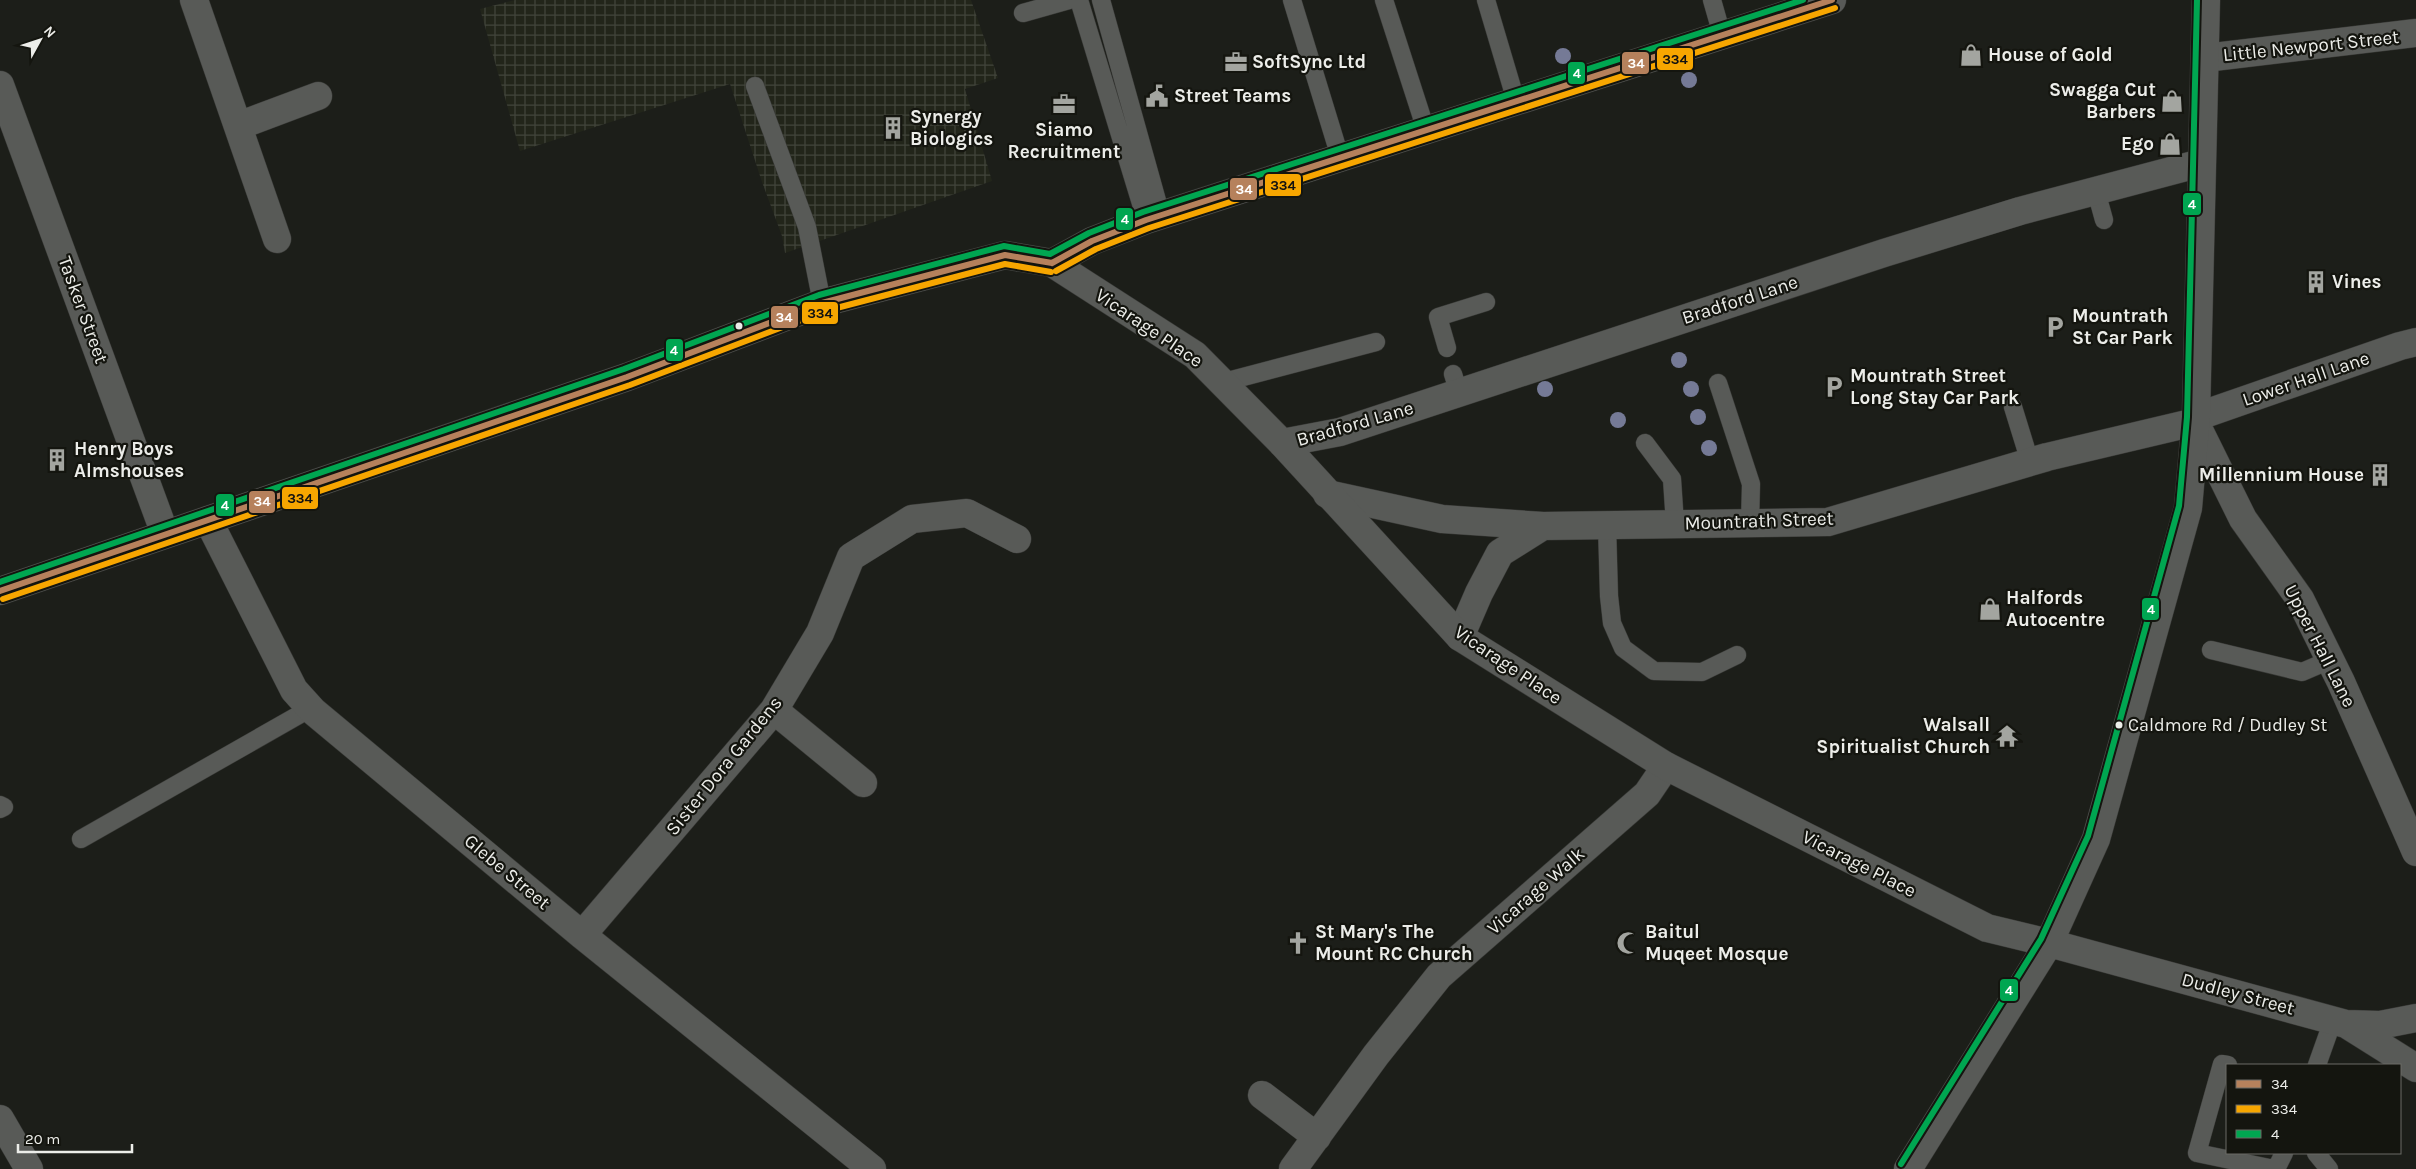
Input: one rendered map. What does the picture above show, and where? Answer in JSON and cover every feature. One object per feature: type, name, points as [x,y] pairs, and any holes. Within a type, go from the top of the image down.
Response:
[{"type":"street","points":[[194,0],[277,239]]},
{"type":"street","points":[[0,591],[627,377],[822,303],[1005,255],[1052,263],[1092,241],[1153,218],[1832,0]]},
{"type":"street","points":[[1908,1169],[2050,943],[2096,839],[2188,508],[2196,419],[2206,0]]},
{"type":"street","name":"Little Newport Street","points":[[2205,58],[2416,33]]},
{"type":"street","name":"Tasker Street","points":[[0,85],[165,534]]},
{"type":"street","points":[[238,126],[318,96]]},
{"type":"street","name":"Bradford Lane","points":[[1282,444],[1340,432],[1456,383],[2020,211],[2201,163]]},
{"type":"street","name":"Vicarage Place","points":[[1052,263],[1195,355],[1224,382],[1460,637],[1666,766],[1987,928],[2050,943]]},
{"type":"street","name":"Lower Hall Lane","points":[[2196,419],[2400,346],[2416,342]]},
{"type":"street","name":"Mountrath Street","points":[[1327,494],[1442,519],[1543,526],[1828,522],[2030,462],[2196,419]]},
{"type":"street","name":"Upper Hall Lane","points":[[2196,419],[2243,519],[2300,600],[2330,660],[2416,852]]},
{"type":"street","name":"Sister Dora Gardens","points":[[582,935],[774,710],[820,633],[851,557],[912,518],[967,513],[1017,539]]},
{"type":"street","name":"Glebe Street","points":[[208,520],[294,690],[311,708],[582,935],[872,1169]]},
{"type":"street","points":[[1460,637],[1479,593],[1500,554],[1543,526]]},
{"type":"street","points":[[774,710],[863,784]]},
{"type":"street","name":"Vicarage Walk","points":[[1293,1169],[1376,1055],[1439,976],[1647,794],[1666,766]]},
{"type":"street","name":"Dudley Street","points":[[2050,943],[2339,1022],[2416,1068]]},
{"type":"street","points":[[2339,1022],[2380,1025],[2416,1018]]},
{"type":"street","points":[[1262,1095],[1317,1137]]},
{"type":"street","points":[[0,1119],[29,1169]]},
{"type":"lane","points":[[1023,13],[1069,0]]},
{"type":"lane","points":[[1079,0],[1153,218]]},
{"type":"lane","points":[[1101,0],[1153,218]]},
{"type":"lane","points":[[1292,0],[1340,158]]},
{"type":"lane","points":[[1384,0],[1426,130]]},
{"type":"lane","points":[[1486,0],[1516,101]]},
{"type":"lane","points":[[1712,0],[1722,35]]},
{"type":"lane","points":[[755,86],[806,227],[822,303]]},
{"type":"lane","points":[[2096,191],[2104,220]]},
{"type":"lane","points":[[1447,348],[1438,318],[1486,302]]},
{"type":"lane","points":[[1224,382],[1376,342]]},
{"type":"lane","points":[[1718,383],[1751,484],[1750,524]]},
{"type":"lane","points":[[2014,407],[2030,462]]},
{"type":"lane","points":[[1645,443],[1672,479],[1675,524]]},
{"type":"lane","points":[[1607,525],[1609,596],[1612,623],[1623,648],[1654,671],[1702,672],[1737,655]]},
{"type":"lane","points":[[2211,650],[2302,672],[2330,660]]},
{"type":"lane","points":[[81,839],[311,708]]},
{"type":"lane","points":[[0,805],[4,807],[0,809]]},
{"type":"lane","points":[[2318,1064],[2339,1022]]},
{"type":"lane","points":[[2226,1065],[2222,1064],[2197,1153],[2275,1169],[2283,1154]]},
{"type":"lane","points":[[2317,1154],[2329,1169]]},
{"type":"shaded area","points":[[515,0],[971,0],[998,78],[965,89],[992,181],[785,253],[782,236],[730,84],[520,151],[480,9]]},
{"type":"transit line","name":"4","points":[[0,582],[624,369],[819,295],[1004,246],[1050,254],[1089,233],[1143,212],[1803,0]]},
{"type":"transit line","name":"34","points":[[1052,263],[1092,241],[1146,220],[1832,0]]},
{"type":"transit line","name":"4","points":[[1901,1164],[2041,939],[2088,836],[2179,506],[2187,417],[2197,0]]},
{"type":"transit line","name":"334","points":[[1056,271],[1096,249],[1149,228],[1835,8]]},
{"type":"transit line","name":"34","points":[[0,591],[627,377],[822,303],[1005,255],[1052,263]]},
{"type":"transit line","name":"334","points":[[3,599],[630,385],[825,311],[1005,264],[1051,272]]},
{"type":"place","name":"House of Gold","points":[[1971,55]]},
{"type":"place","name":"SoftSync Ltd","points":[[1236,62]]},
{"type":"place","name":"Street Teams","points":[[1157,96]]},
{"type":"place","name":"Swagga Cut Barbers","points":[[2172,101]]},
{"type":"place","name":"Siamo Recruitment","points":[[1064,104]]},
{"type":"place","name":"Synergy Biologics","points":[[893,128]]},
{"type":"place","name":"Ego","points":[[2170,144]]},
{"type":"place","name":"Vines","points":[[2316,282]]},
{"type":"place","name":"Mountrath St Car Park","points":[[2055,327]]},
{"type":"place","name":"Mountrath Street Long Stay Car Park","points":[[1834,387]]},
{"type":"place","name":"Henry Boys Almshouses","points":[[57,460]]},
{"type":"place","name":"Millennium House","points":[[2380,475]]},
{"type":"place","name":"Halfords Autocentre","points":[[1990,609]]},
{"type":"place","name":"Caldmore Rd / Dudley St","points":[[2119,725]]},
{"type":"place","name":"Walsall Spiritualist Church","points":[[2007,736]]},
{"type":"place","name":"St Mary's The Mount RC Church","points":[[1298,943]]},
{"type":"place","name":"Baitul Muqeet Mosque","points":[[1628,943]]}]
